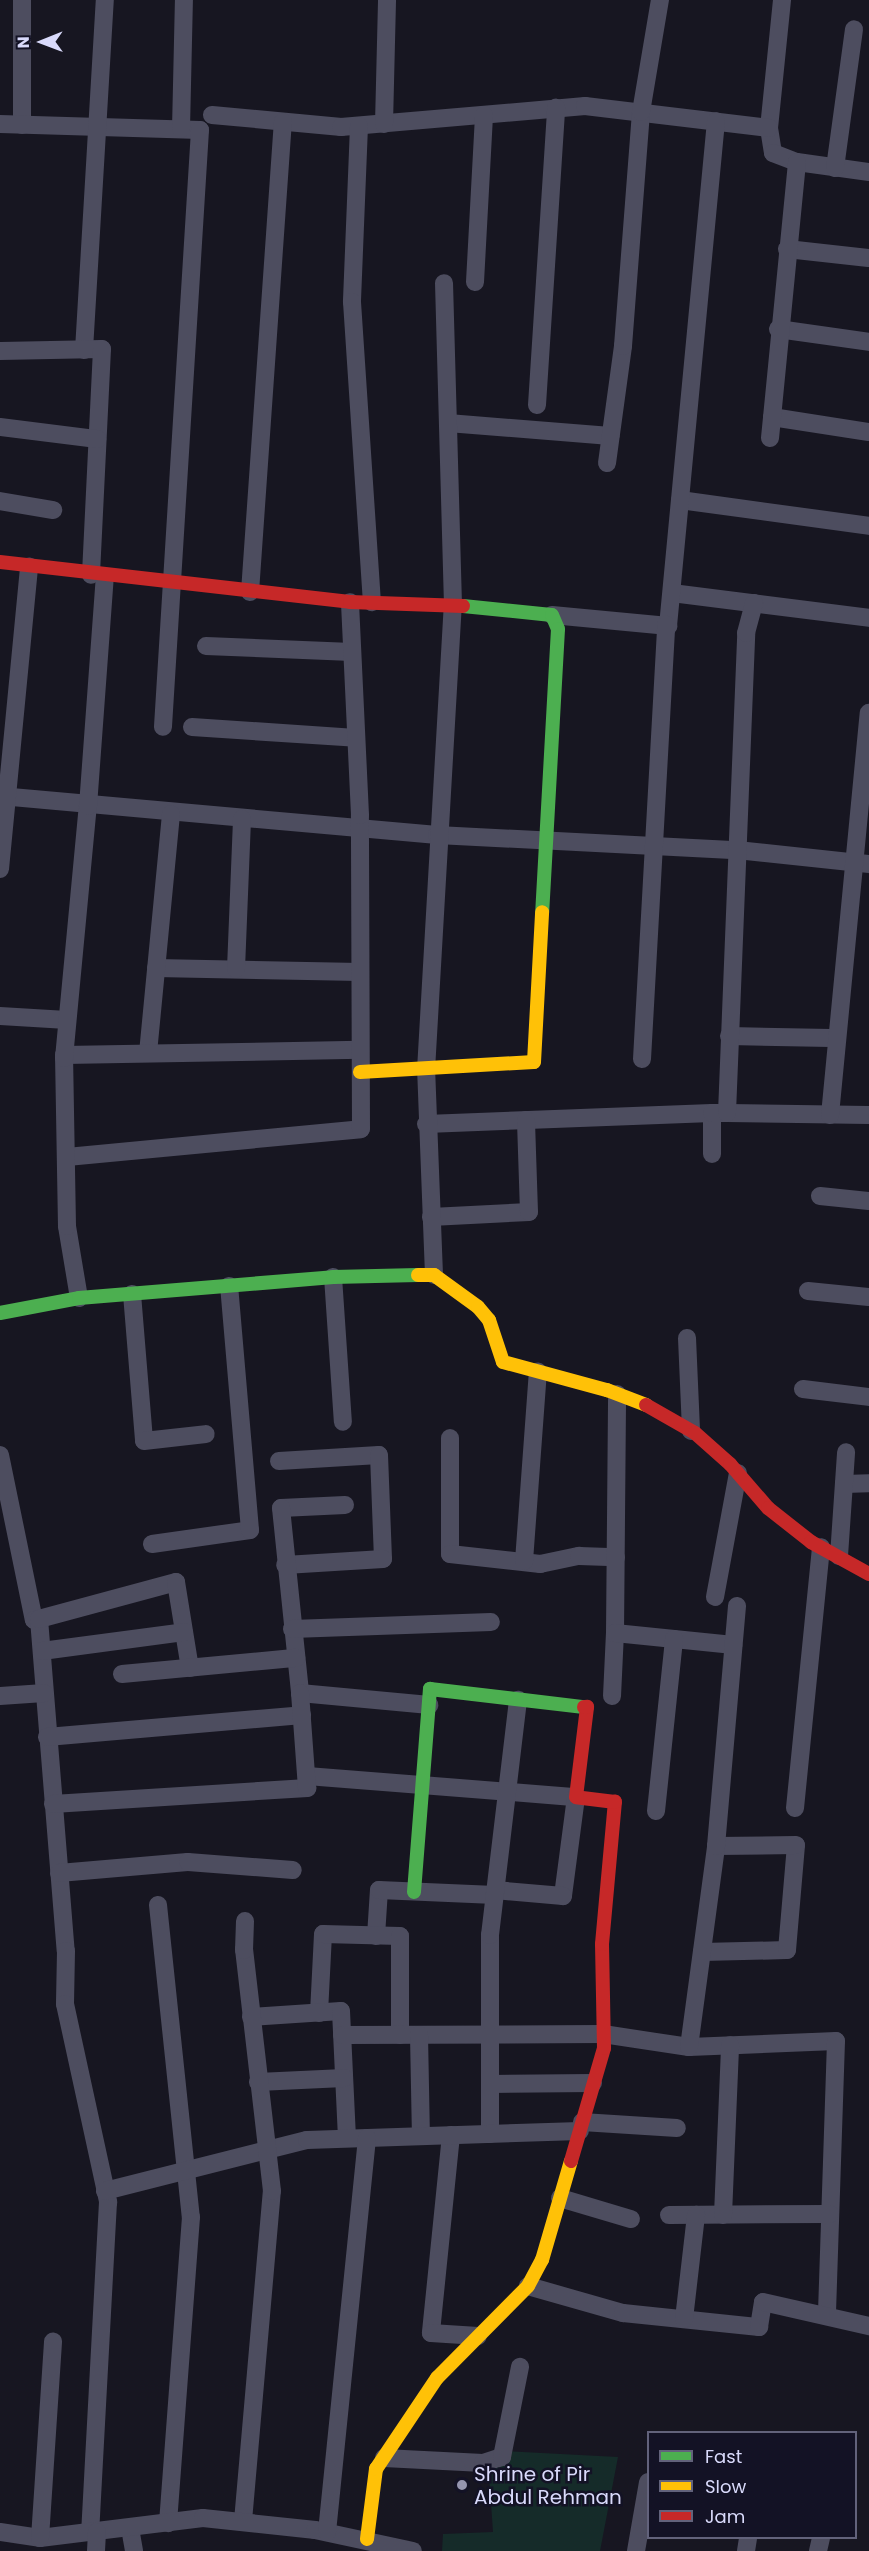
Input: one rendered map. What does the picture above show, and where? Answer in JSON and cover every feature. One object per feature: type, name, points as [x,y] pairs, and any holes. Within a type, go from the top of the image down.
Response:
[{"type":"street","points":[[22,0],[22,124]]},
{"type":"street","points":[[84,350],[96,127],[103,91],[105,0]]},
{"type":"street","points":[[181,129],[184,0]]},
{"type":"street","points":[[384,124],[387,0]]},
{"type":"street","points":[[607,463],[623,346],[641,112],[660,0]]},
{"type":"street","points":[[782,0],[769,128],[773,153],[797,162],[869,172]]},
{"type":"street","points":[[835,168],[854,29]]},
{"type":"street","points":[[212,115],[359,126],[585,106],[769,128]]},
{"type":"street","points":[[537,405],[556,108]]},
{"type":"street","points":[[475,282],[484,115]]},
{"type":"street","points":[[642,1059],[666,626],[672,593],[716,121]]},
{"type":"street","points":[[250,592],[283,122]]},
{"type":"street","points":[[0,124],[200,130],[163,727]]},
{"type":"street","points":[[359,126],[352,302],[372,602]]},
{"type":"street","points":[[770,438],[778,329],[797,162]]},
{"type":"street","points":[[787,249],[869,258]]},
{"type":"street","points":[[434,1275],[426,1124],[426,1070],[437,835],[453,605],[444,282]]},
{"type":"street","points":[[778,329],[869,342]]},
{"type":"street","points":[[0,351],[102,349],[98,439],[98,576],[88,806],[64,1055],[67,1226],[79,1298]]},
{"type":"street","points":[[772,417],[869,432]]},
{"type":"street","points":[[448,423],[610,436]]},
{"type":"street","points":[[0,427],[98,439]]},
{"type":"street","points":[[680,500],[869,526]]},
{"type":"street","points":[[0,501],[53,510]]},
{"type":"street","points":[[0,562],[98,576],[350,602],[453,605],[666,626]]},
{"type":"street","points":[[0,869],[4,797],[29,566]]},
{"type":"street","points":[[672,593],[869,618]]},
{"type":"street","points":[[67,1157],[361,1129],[360,827],[350,602]]},
{"type":"street","points":[[712,1154],[720,1113],[729,1036],[746,633],[754,603]]},
{"type":"street","points":[[360,1072],[534,1062],[558,629],[552,615]]},
{"type":"street","points":[[206,646],[352,652]]},
{"type":"street","points":[[830,1115],[862,863],[869,713]]},
{"type":"street","points":[[192,727],[356,738]]},
{"type":"street","points":[[4,797],[171,814],[360,827],[437,835],[737,850],[862,863]]},
{"type":"street","points":[[148,1053],[171,814]]},
{"type":"street","points":[[236,969],[242,819]]},
{"type":"street","points":[[156,968],[360,972]]},
{"type":"street","points":[[0,1016],[67,1020]]},
{"type":"street","points":[[729,1036],[831,1038]]},
{"type":"street","points":[[64,1055],[360,1050]]},
{"type":"street","points":[[426,1124],[720,1113],[869,1115]]},
{"type":"street","points":[[431,1217],[529,1212],[526,1120]]},
{"type":"street","points":[[820,1196],[869,1201]]},
{"type":"street","points":[[0,1313],[79,1298],[333,1277],[434,1275],[478,1307],[489,1320],[503,1362],[617,1394],[651,1407],[691,1431],[738,1473],[768,1508],[820,1547],[869,1574]]},
{"type":"street","points":[[333,1277],[343,1422]]},
{"type":"street","points":[[152,1544],[250,1530],[229,1286]]},
{"type":"street","points":[[808,1291],[869,1297]]},
{"type":"street","points":[[132,1294],[144,1441],[207,1434]]},
{"type":"street","points":[[687,1338],[691,1431]]},
{"type":"street","points":[[524,1561],[538,1372]]},
{"type":"street","points":[[803,1389],[869,1397]]},
{"type":"street","points":[[612,1696],[615,1633],[617,1394]]},
{"type":"street","points":[[450,1438],[450,1554],[540,1564],[579,1556],[616,1557]]},
{"type":"street","points":[[839,1556],[846,1452]]},
{"type":"street","points":[[0,1455],[34,1620],[176,1582],[190,1668]]},
{"type":"street","points":[[279,1461],[379,1455],[383,1559],[285,1565]]},
{"type":"street","points":[[715,1597],[738,1473]]},
{"type":"street","points":[[844,1484],[869,1483]]},
{"type":"street","points":[[53,1804],[307,1788],[303,1715],[285,1565],[281,1508],[345,1505]]},
{"type":"street","points":[[795,1808],[820,1547]]},
{"type":"street","points":[[689,2047],[716,1846],[737,1606]]},
{"type":"street","points":[[39,1619],[66,1951],[65,2004],[105,2191],[93,2532],[96,2551]]},
{"type":"street","points":[[292,1629],[491,1622]]},
{"type":"street","points":[[42,1651],[184,1632]]},
{"type":"street","points":[[615,1633],[733,1645]]},
{"type":"street","points":[[656,1811],[674,1639]]},
{"type":"street","points":[[122,1674],[296,1658]]},
{"type":"street","points":[[376,1936],[379,1890],[414,1892],[563,1896],[587,1707],[430,1689],[414,1892]]},
{"type":"street","points":[[0,1696],[44,1693]]},
{"type":"street","points":[[300,1693],[429,1706]]},
{"type":"street","points":[[490,2134],[490,1935],[518,1700]]},
{"type":"street","points":[[47,1737],[303,1715]]},
{"type":"street","points":[[307,1776],[615,1802],[602,1944],[603,2034],[593,2083],[542,2260],[528,2286],[437,2378],[376,2469],[368,2539]]},
{"type":"street","points":[[702,1952],[787,1950],[796,1845],[716,1846]]},
{"type":"street","points":[[59,1873],[188,1862],[293,1870]]},
{"type":"street","points":[[158,1905],[191,2217],[168,2523]]},
{"type":"street","points":[[243,2522],[272,2191],[251,2017],[244,1922]]},
{"type":"street","points":[[319,2013],[323,1934],[400,1936],[400,2035]]},
{"type":"street","points":[[251,2017],[341,2011],[347,2138]]},
{"type":"street","points":[[342,2035],[603,2034],[689,2047],[836,2041],[827,2316]]},
{"type":"street","points":[[419,2035],[421,2136]]},
{"type":"street","points":[[723,2215],[730,2045]]},
{"type":"street","points":[[258,2082],[344,2078]]},
{"type":"street","points":[[490,2084],[593,2083]]},
{"type":"street","points":[[105,2191],[307,2140],[490,2134],[581,2126],[677,2128]]},
{"type":"street","points":[[451,2135],[430,2333],[478,2336]]},
{"type":"street","points":[[327,2532],[367,2138]]},
{"type":"street","points":[[560,2198],[631,2219]]},
{"type":"street","points":[[669,2215],[830,2214]]},
{"type":"street","points":[[684,2319],[696,2215]]},
{"type":"street","points":[[528,2286],[623,2313],[759,2327],[763,2302],[869,2326]]},
{"type":"street","points":[[40,2538],[53,2341]]},
{"type":"street","points":[[384,2458],[483,2463],[502,2457],[520,2367]]},
{"type":"street","points":[[636,2551],[647,2488]]},
{"type":"street","points":[[0,2532],[40,2538],[203,2518],[327,2532],[368,2539],[413,2551]]},
{"type":"street","points":[[130,2528],[134,2551]]},
{"type":"green space","points":[[503,2451],[618,2457],[600,2551],[442,2551],[443,2534],[493,2532],[488,2461]]},
{"type":"traffic: fast","points":[[463,606],[552,615],[558,629],[542,912]]},
{"type":"traffic: fast","points":[[0,1313],[79,1298],[333,1277],[418,1275]]},
{"type":"traffic: fast","points":[[414,1892],[430,1689],[584,1707]]},
{"type":"traffic: slow","points":[[360,1072],[534,1062],[542,912]]},
{"type":"traffic: slow","points":[[418,1275],[434,1275],[478,1307],[489,1320],[503,1362],[607,1390],[646,1405]]},
{"type":"traffic: slow","points":[[367,2539],[376,2469],[437,2378],[528,2286],[542,2260],[571,2161]]},
{"type":"traffic: jam","points":[[0,562],[350,602],[463,606]]},
{"type":"traffic: jam","points":[[646,1405],[695,1433],[730,1464],[768,1508],[811,1542],[869,1574]]},
{"type":"traffic: jam","points":[[571,2161],[604,2048],[602,1944],[615,1802],[576,1797],[587,1707],[584,1707]]},
{"type":"place","name":"Shrine of Pir Abdul Rehman","points":[[462,2485]]}]
